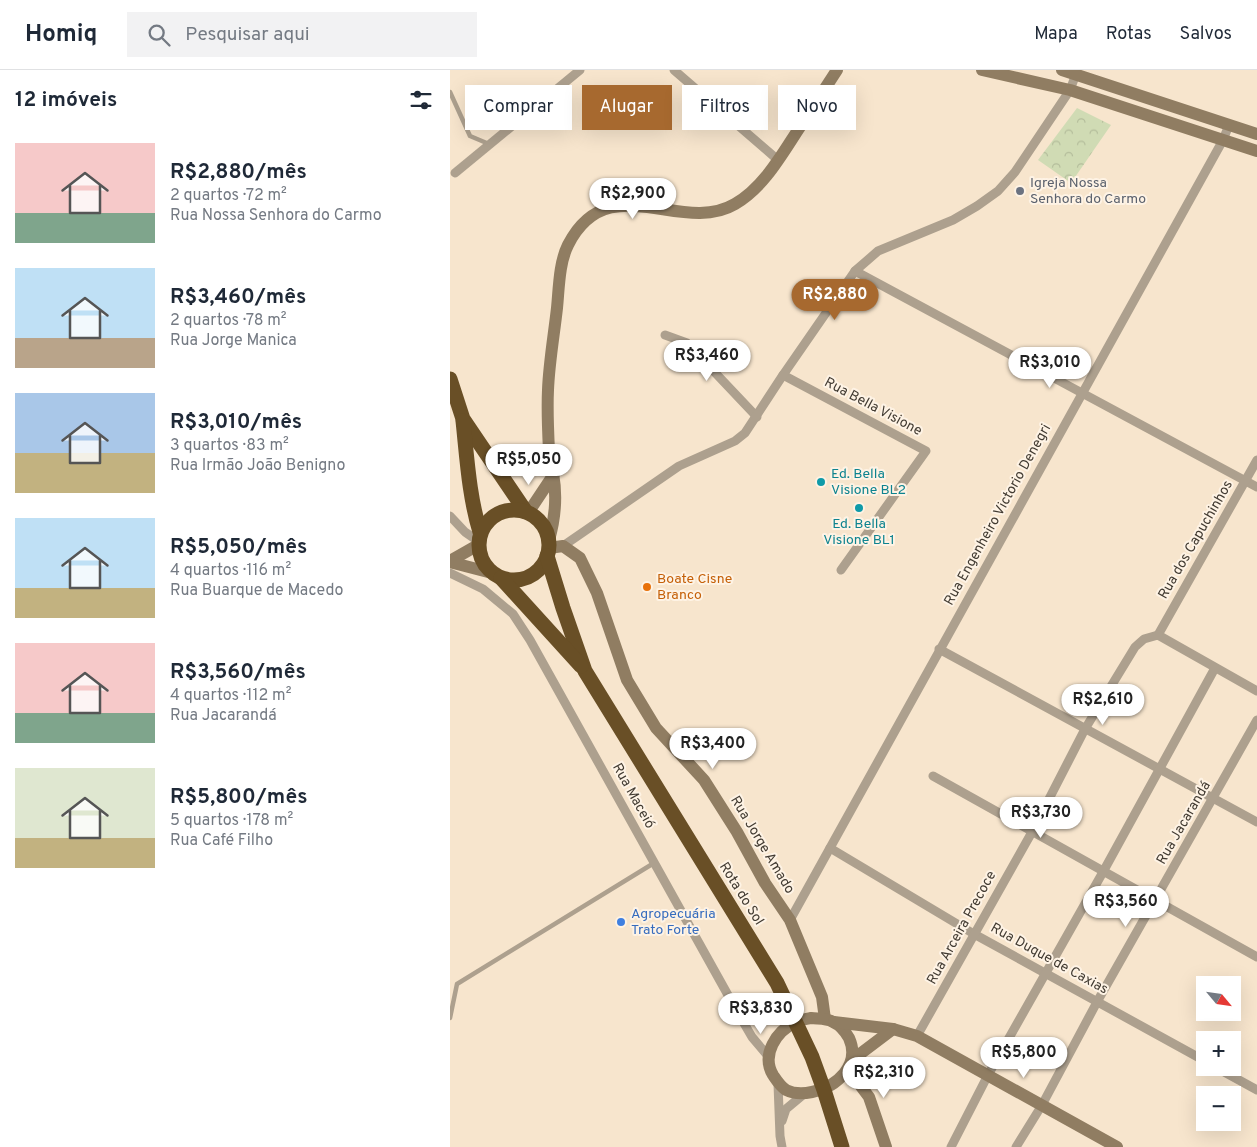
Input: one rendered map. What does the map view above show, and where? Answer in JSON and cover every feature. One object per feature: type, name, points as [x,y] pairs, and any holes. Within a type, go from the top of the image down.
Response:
[{"type":"highway","points":[[450,379],[463,419],[480,556],[484,565],[496,576],[514,581],[527,578],[543,566],[552,548],[544,527],[534,516],[527,512],[508,510],[499,513],[488,521],[479,539]]},
{"type":"highway","points":[[463,419],[527,512]]},
{"type":"highway","name":"Rota do Sol","points":[[552,548],[563,608],[586,671],[777,982],[824,1090],[842,1147]]},
{"type":"highway","name":"Rota do Sol","points":[[496,576],[586,671]]},
{"type":"main road","points":[[552,548],[554,474],[549,455],[548,389],[560,280],[568,246],[582,225],[599,212],[619,205],[645,206],[698,213],[716,212],[734,205],[752,191],[778,160],[837,70]]},
{"type":"main road","points":[[982,70],[1070,90],[1257,151]]},
{"type":"main road","points":[[1062,70],[1257,134]]},
{"type":"main road","points":[[527,512],[554,474]]},
{"type":"main road","points":[[450,562],[479,539]]},
{"type":"main road","name":"Rua Jorge Amado","points":[[552,548],[580,558],[597,593],[626,680],[656,728],[704,780],[737,832],[765,883],[790,920],[822,997],[829,1020]]},
{"type":"main road","points":[[450,562],[496,576]]},
{"type":"main road","points":[[893,1029],[850,1065],[840,1079],[824,1090],[804,1094],[785,1089],[778,1084],[770,1071],[768,1056],[774,1041],[784,1030],[796,1022],[811,1018],[893,1029],[917,1036],[1117,1147]]},
{"type":"main road","points":[[829,1020],[845,1031],[852,1045],[850,1065],[869,1096],[886,1147]]},
{"type":"street","points":[[455,173],[580,70]]},
{"type":"street","points":[[674,70],[778,160]]},
{"type":"street","points":[[552,548],[679,466],[734,441],[746,433],[783,375],[855,271],[878,251],[953,220],[998,191],[1015,172],[1070,90],[1076,74]]},
{"type":"street","name":"Rua Engenheiro Victorio Denegri","points":[[790,920],[1223,140],[1229,125]]},
{"type":"street","points":[[855,271],[1257,487]]},
{"type":"street","points":[[665,334],[687,343],[757,417]]},
{"type":"street","name":"Rua Bella Visione","points":[[783,375],[926,451],[841,570]]},
{"type":"street","name":"Rua dos Capuchinhos","points":[[1158,635],[1257,460]]},
{"type":"street","points":[[450,516],[465,532],[479,539]]},
{"type":"street","name":"Rua Maceió","points":[[450,573],[483,589],[513,614],[530,640],[738,1013],[752,1036],[768,1056]]},
{"type":"street","points":[[1158,635],[1257,691]]},
{"type":"street","name":"Rua Arceira Precoce","points":[[917,1036],[1032,832],[1085,729],[1135,647],[1144,640],[1158,635]]},
{"type":"street","points":[[939,649],[1257,822]]},
{"type":"street","points":[[951,1147],[988,1075],[1216,668]]},
{"type":"street","name":"Rua Jacarandá","points":[[1016,1147],[1042,1105],[1097,1002],[1257,720]]},
{"type":"street","points":[[933,776],[1257,958]]},
{"type":"street","name":"Rua Duque de Caxias","points":[[830,848],[974,934],[1196,1056]]},
{"type":"street","points":[[1232,1076],[1257,1090]]},
{"type":"street","points":[[778,1084],[782,1147]]},
{"type":"street","points":[[780,1136],[782,1119],[786,1109],[804,1094]]},
{"type":"lane","points":[[450,92],[470,136],[489,145]]},
{"type":"lane","points":[[450,1018],[458,984],[654,863]]},
{"type":"green space","points":[[1077,108],[1111,125],[1071,183],[1038,160]]},
{"type":"place","name":"Igreja Nossa Senhora do Carmo","points":[[1020,191]]},
{"type":"place","name":"Ed. Bella Visione BL2","points":[[821,482]]},
{"type":"place","name":"Ed. Bella Visione BL1","points":[[859,508]]},
{"type":"place","name":"Boate Cisne Branco","points":[[647,587]]},
{"type":"place","name":"Agropecuária Trato Forte","points":[[621,922]]}]
